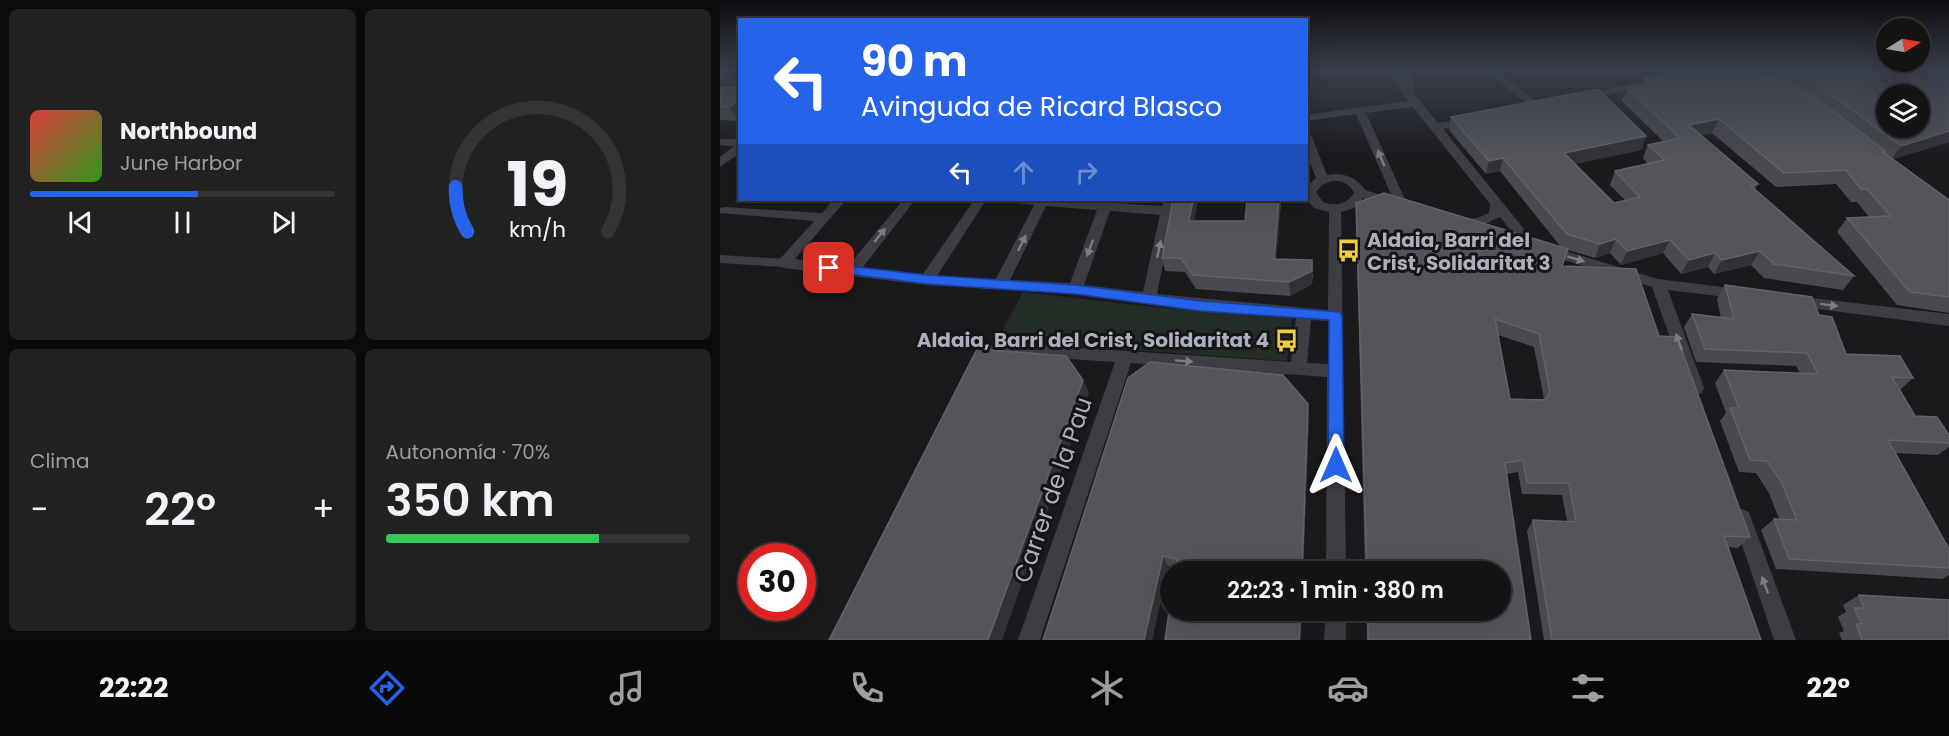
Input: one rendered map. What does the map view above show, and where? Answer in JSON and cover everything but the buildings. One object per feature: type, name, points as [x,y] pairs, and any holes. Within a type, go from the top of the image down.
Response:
[{"type":"street","points":[[1308,118],[1360,111],[1409,100]]},
{"type":"street","points":[[1414,100],[1530,245]]},
{"type":"street","points":[[1529,100],[1538,107]]},
{"type":"street","points":[[1314,183],[1336,177],[1348,180],[1356,185],[1360,193],[1407,207],[1360,111]]},
{"type":"street","points":[[1436,127],[1482,118]]},
{"type":"street","points":[[723,142],[738,145]]},
{"type":"street","points":[[1308,142],[1317,167],[1311,195],[1315,202],[1335,209],[1352,204],[1360,193]]},
{"type":"street","points":[[720,163],[738,147]]},
{"type":"street","points":[[723,213],[738,200]]},
{"type":"street","points":[[784,262],[839,201]]},
{"type":"street","points":[[852,271],[908,201]]},
{"type":"street","points":[[927,280],[979,201]]},
{"type":"street","points":[[1001,284],[1042,201],[1168,205],[1149,299]]},
{"type":"street","points":[[1075,290],[1106,203]]},
{"type":"street","points":[[1490,233],[1455,222],[1477,223],[1487,220],[1495,215],[1497,203]]},
{"type":"street","points":[[1335,209],[1336,561]]},
{"type":"street","points":[[723,213],[824,217]]},
{"type":"street","points":[[1510,239],[1658,284],[1761,297]]},
{"type":"street","points":[[784,262],[927,280],[1075,290],[1201,306],[1335,316]]},
{"type":"street","points":[[1658,284],[1702,406]]},
{"type":"street","points":[[1784,299],[1949,320]]},
{"type":"street","points":[[1298,369],[1304,313]]},
{"type":"street","points":[[994,348],[1336,371]]},
{"type":"street","name":"Carrer de la Pau","points":[[1029,640],[1125,357]]},
{"type":"street","points":[[1737,506],[1785,640]]},
{"type":"street","points":[[1335,640],[1336,621]]},
{"type":"lane","points":[[720,259],[784,262]]},
{"type":"shaded area","points":[[1023,292],[1152,307],[1292,317],[1287,361],[997,340]]},
{"type":"place","name":"Aldaia, Barri del Crist, Solidaritat 3","points":[[1349,251]]},
{"type":"place","name":"Aldaia, Barri del Crist, Solidaritat 4","points":[[1287,340]]},
{"type":"route","points":[[829,268],[927,280],[1075,290],[1201,306],[1335,316],[1336,465]]}]
